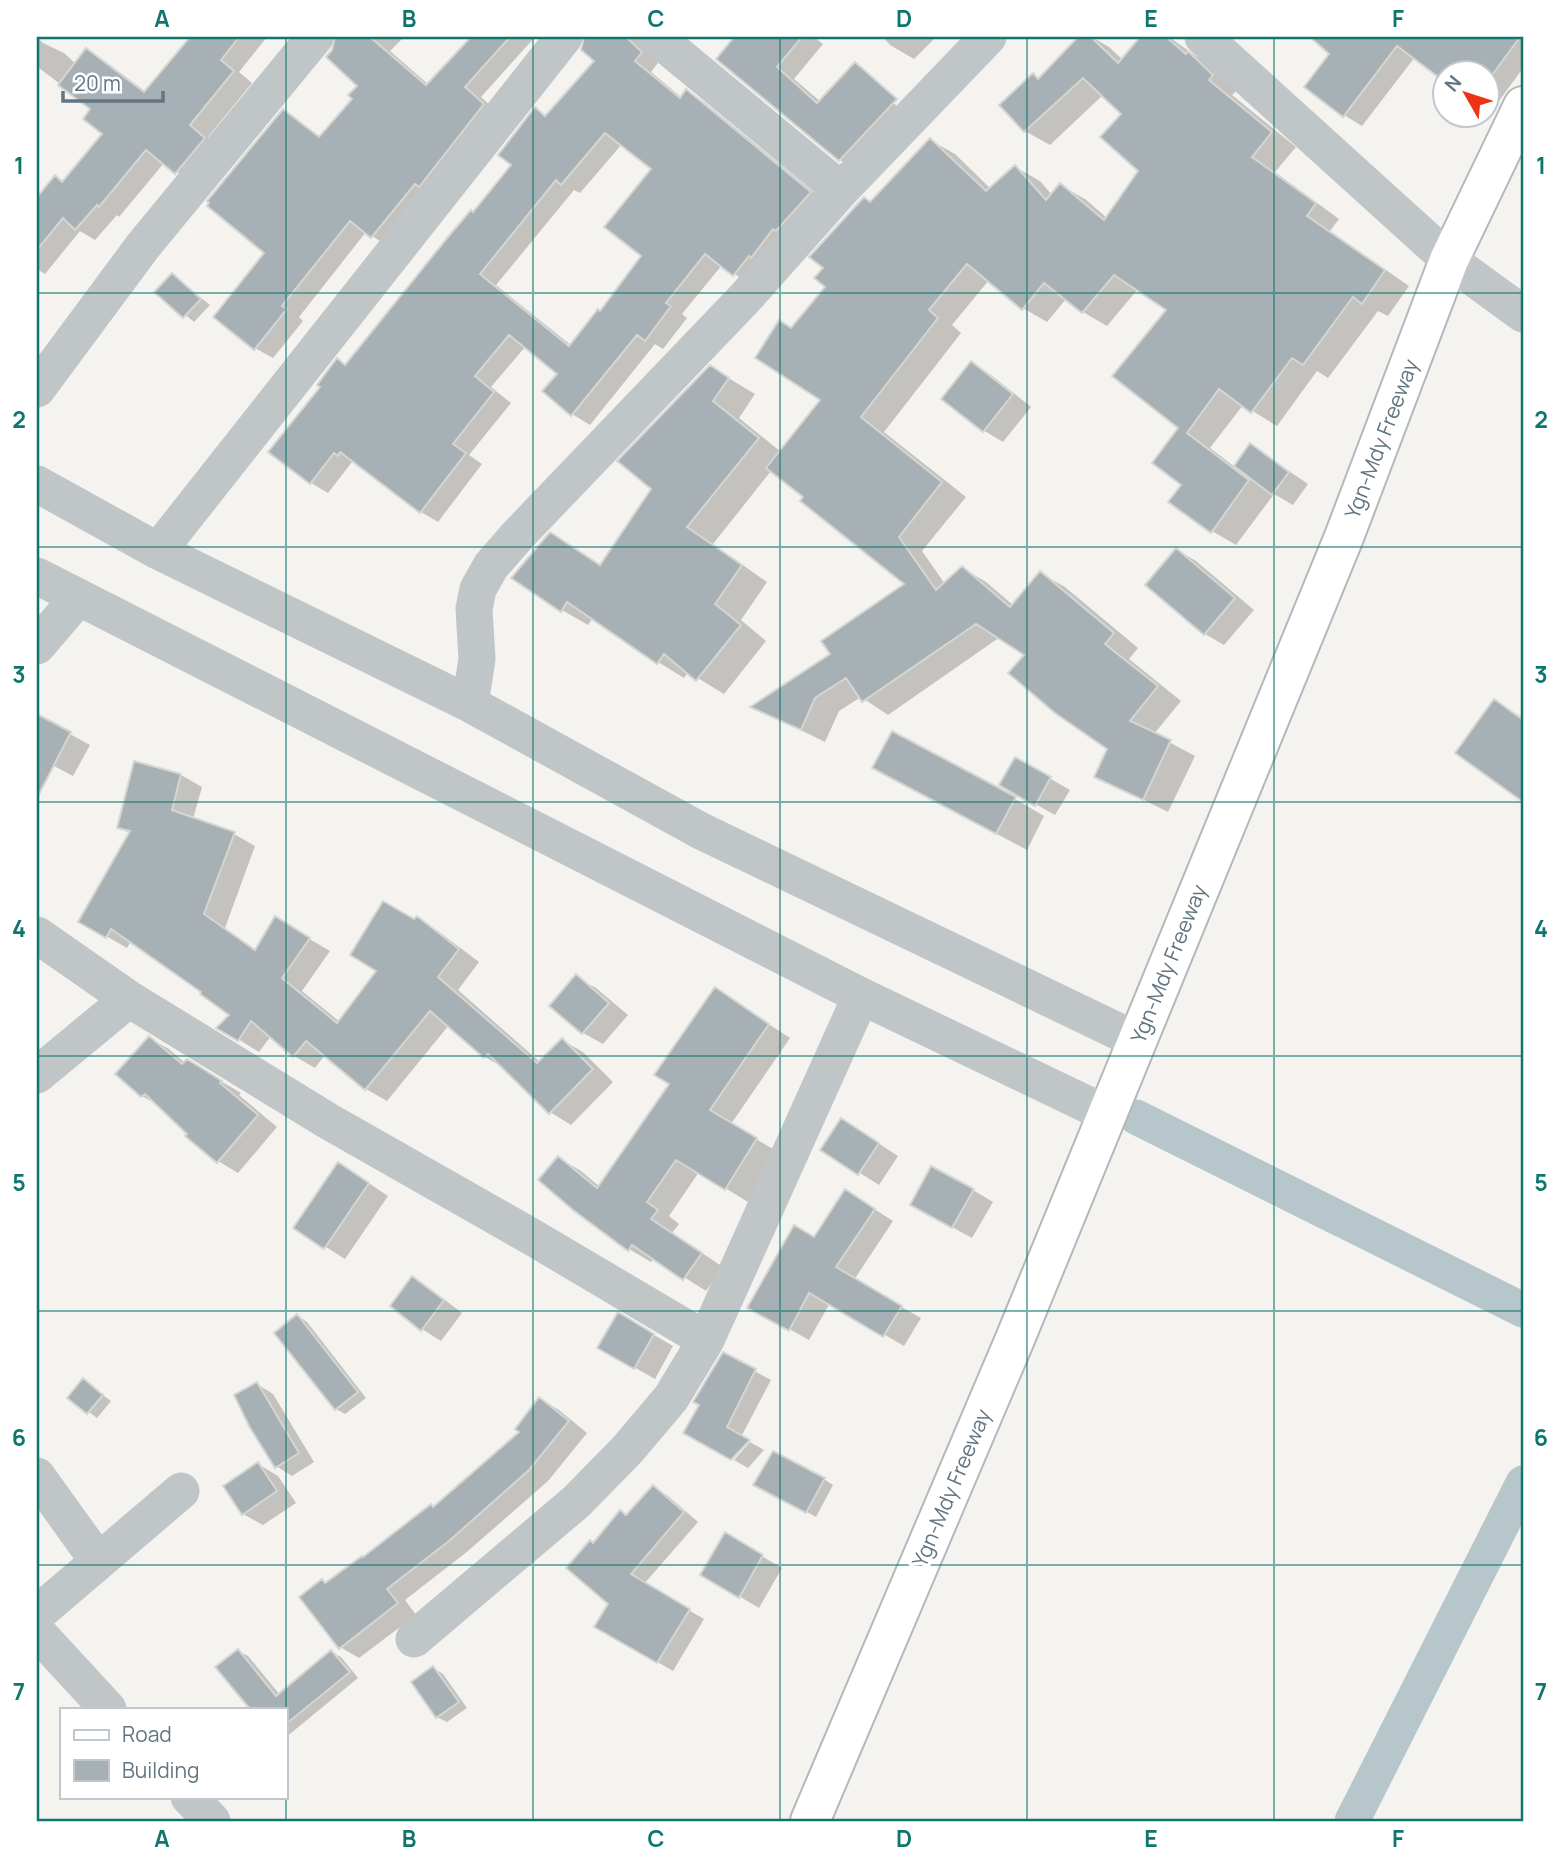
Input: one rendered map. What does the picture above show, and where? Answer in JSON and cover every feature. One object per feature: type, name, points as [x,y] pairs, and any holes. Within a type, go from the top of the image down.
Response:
[{"type":"main road","name":"Ygn-Mdy Freeway","points":[[810,1821],[1015,1339],[1138,1041],[1344,537],[1449,260],[1523,106]]},
{"type":"street","points":[[37,389],[143,246],[315,37]]},
{"type":"street","points":[[158,551],[564,37]]},
{"type":"street","points":[[656,37],[841,190]]},
{"type":"street","points":[[470,704],[477,659],[474,609],[478,589],[491,566],[745,298],[841,190],[988,37]]},
{"type":"street","points":[[1222,43],[1449,260],[1523,314]]},
{"type":"street","points":[[37,484],[158,551],[470,704],[701,831],[1138,1041]]},
{"type":"street","points":[[37,576],[861,996],[1107,1114]]},
{"type":"street","points":[[37,646],[78,598]]},
{"type":"street","points":[[37,935],[130,999],[328,1121],[706,1340]]},
{"type":"street","points":[[414,1639],[576,1502],[671,1398],[706,1340],[861,996]]},
{"type":"street","points":[[37,1075],[130,999]]},
{"type":"street","points":[[37,1476],[98,1561]]},
{"type":"street","points":[[37,1614],[181,1491]]},
{"type":"street","points":[[37,1632],[107,1708]]},
{"type":"street","points":[[190,1798],[212,1821]]},
{"type":"building","points":[[190,37],[239,37],[221,60],[234,71],[190,125],[205,138],[175,174],[146,150],[99,207],[97,205],[75,230],[63,218],[37,250],[37,197],[55,175],[62,182],[102,134],[83,119],[90,109],[58,85],[86,48],[144,92]]},
{"type":"building","points":[[335,37],[370,37],[426,85],[471,37],[510,37],[465,87],[484,104],[419,187],[415,184],[371,238],[350,221],[282,306],[287,309],[254,350],[213,317],[264,253],[207,206],[207,201],[283,109],[319,137],[352,99],[348,95],[357,86],[326,57],[332,50]]},
{"type":"building","points":[[584,37],[626,37],[642,52],[635,61],[680,98],[686,89],[811,192],[776,231],[773,229],[733,276],[705,254],[666,303],[671,306],[645,341],[637,335],[571,416],[542,391],[557,374],[509,335],[475,376],[494,392],[453,444],[466,453],[420,513],[340,452],[338,456],[334,453],[310,484],[268,452],[320,387],[317,385],[337,358],[345,365],[448,237],[471,210],[473,212],[511,165],[498,155],[535,107],[545,116],[594,61],[581,50]],"holes":[[[605,133],[651,169],[604,227],[641,256],[600,311],[598,309],[569,346],[480,274],[556,180],[561,185]]]},
{"type":"building","points":[[734,37],[802,37],[777,67],[817,103],[855,62],[897,99],[839,161],[716,59]]},
{"type":"building","points":[[1078,37],[1091,37],[1118,63],[1140,37],[1166,37],[1186,54],[1188,51],[1213,75],[1209,80],[1272,132],[1252,157],[1316,203],[1307,216],[1385,270],[1362,304],[1353,297],[1303,365],[1292,358],[1251,413],[1219,389],[1187,433],[1249,480],[1211,533],[1168,502],[1181,485],[1152,463],[1178,428],[1112,376],[1166,310],[1114,275],[1082,313],[1044,283],[1022,310],[967,264],[929,310],[938,318],[861,417],[942,482],[899,537],[936,590],[962,566],[1010,607],[1040,571],[1114,633],[1105,644],[1158,686],[1130,721],[1171,740],[1143,800],[1094,777],[1107,749],[1055,713],[1008,673],[1024,655],[976,624],[862,702],[846,678],[815,698],[801,730],[750,707],[830,654],[821,641],[904,584],[800,501],[803,497],[766,468],[820,400],[755,358],[779,320],[791,328],[825,287],[814,278],[823,268],[809,257],[864,197],[870,202],[930,138],[986,191],[1015,165],[1046,200],[1060,183],[1104,220],[1138,171],[1100,137],[1121,114],[1083,78],[1024,132],[999,105],[1033,73],[1038,79]]},
{"type":"building","points":[[1310,37],[1520,37],[1500,64],[1500,60],[1430,60],[1430,71],[1397,46],[1343,117],[1304,87],[1329,54]]},
{"type":"building","points":[[172,273],[201,299],[183,318],[154,292]]},
{"type":"building","points":[[971,361],[1013,394],[983,432],[941,399]]},
{"type":"building","points":[[710,365],[729,378],[713,401],[759,438],[687,527],[742,565],[715,604],[741,625],[696,681],[664,654],[657,664],[567,602],[561,612],[511,578],[550,532],[600,565],[651,489],[617,461]]},
{"type":"building","points":[[1250,443],[1289,472],[1272,495],[1234,466]]},
{"type":"building","points":[[1176,548],[1235,598],[1204,635],[1145,585]]},
{"type":"building","points":[[1494,699],[1523,720],[1523,802],[1455,753]]},
{"type":"building","points":[[37,714],[71,732],[37,798]]},
{"type":"building","points":[[892,731],[1016,797],[996,834],[872,768]]},
{"type":"building","points":[[1015,757],[1051,777],[1035,806],[999,785]]},
{"type":"building","points":[[134,761],[181,774],[172,810],[235,832],[204,914],[255,950],[275,916],[310,938],[282,978],[337,1023],[376,971],[350,955],[383,901],[414,919],[417,916],[459,949],[438,977],[537,1063],[562,1038],[593,1069],[549,1114],[488,1054],[484,1058],[430,1011],[365,1090],[306,1041],[293,1057],[251,1021],[238,1041],[216,1028],[229,1015],[200,994],[201,992],[111,929],[106,938],[78,922],[130,831],[117,828]]},
{"type":"building","points":[[576,974],[609,1003],[582,1034],[549,1006]]},
{"type":"building","points":[[715,987],[769,1024],[710,1110],[757,1138],[725,1190],[676,1160],[647,1202],[658,1210],[651,1219],[702,1253],[683,1280],[632,1245],[628,1251],[538,1180],[558,1156],[597,1188],[669,1084],[654,1075]]},
{"type":"building","points":[[149,1036],[182,1064],[187,1059],[222,1081],[220,1083],[258,1115],[217,1163],[185,1136],[187,1134],[145,1094],[141,1097],[115,1074]]},
{"type":"building","points":[[841,1118],[879,1143],[858,1175],[820,1150]]},
{"type":"building","points":[[338,1162],[369,1183],[324,1249],[293,1228]]},
{"type":"building","points":[[931,1166],[974,1189],[952,1228],[910,1205]]},
{"type":"building","points":[[845,1189],[875,1209],[836,1267],[902,1306],[883,1337],[809,1293],[789,1331],[747,1308],[794,1225],[814,1237]]},
{"type":"building","points":[[412,1276],[444,1300],[421,1331],[390,1306]]},
{"type":"building","points":[[618,1312],[654,1334],[634,1369],[597,1348]]},
{"type":"building","points":[[297,1314],[358,1392],[335,1410],[274,1333]]},
{"type":"building","points":[[723,1352],[756,1369],[727,1427],[750,1440],[731,1460],[683,1433],[699,1405],[693,1402]]},
{"type":"building","points":[[83,1378],[103,1395],[87,1414],[67,1398]]},
{"type":"building","points":[[257,1382],[299,1453],[275,1468],[249,1426],[234,1395]]},
{"type":"building","points":[[539,1397],[569,1421],[529,1470],[449,1541],[387,1589],[398,1603],[339,1649],[299,1597],[322,1579],[325,1583],[363,1557],[431,1504],[433,1507],[519,1432],[515,1429]]},
{"type":"building","points":[[773,1451],[825,1478],[806,1513],[753,1485]]},
{"type":"building","points":[[258,1462],[277,1491],[242,1515],[223,1486]]},
{"type":"building","points":[[653,1485],[684,1512],[631,1574],[690,1609],[657,1663],[594,1627],[608,1604],[566,1568],[590,1540],[593,1543],[620,1510],[626,1515]]},
{"type":"building","points":[[725,1532],[763,1555],[739,1598],[700,1575]]},
{"type":"building","points":[[238,1649],[276,1696],[331,1650],[350,1672],[287,1723],[287,1708],[249,1708],[215,1667]]},
{"type":"building","points":[[433,1666],[459,1702],[436,1718],[411,1682]]},
{"type":"waterway","points":[[1136,1117],[1523,1310]]},
{"type":"waterway","points":[[1352,1821],[1523,1483]]}]
